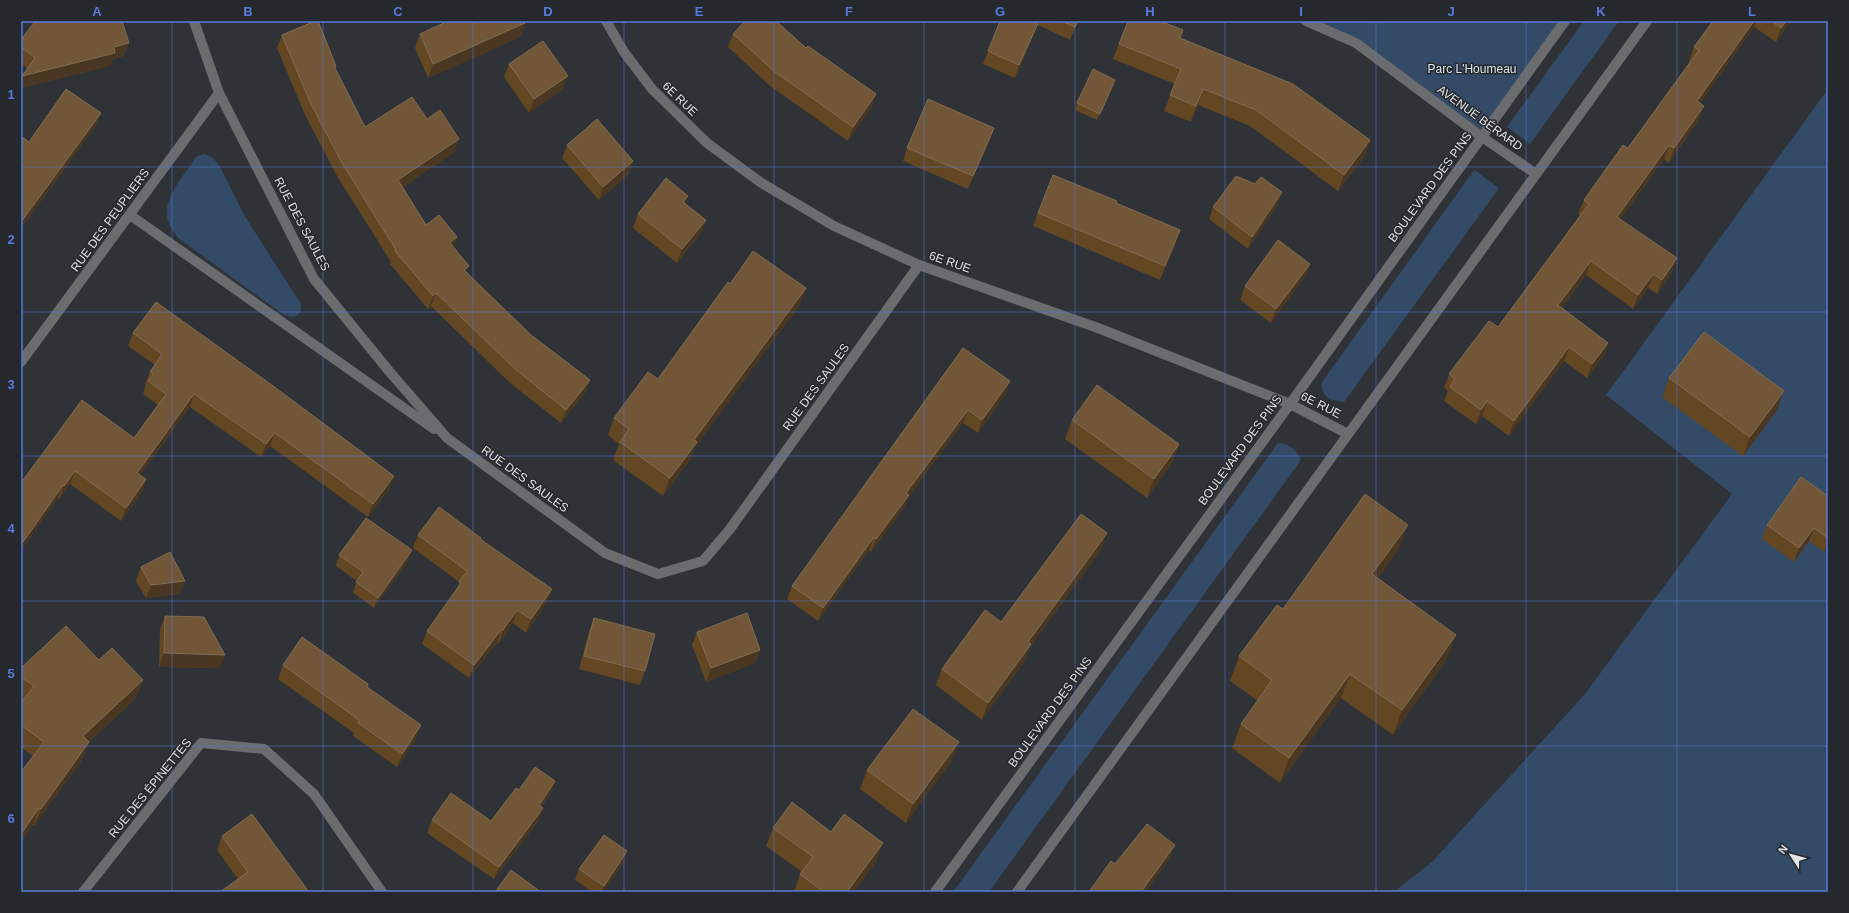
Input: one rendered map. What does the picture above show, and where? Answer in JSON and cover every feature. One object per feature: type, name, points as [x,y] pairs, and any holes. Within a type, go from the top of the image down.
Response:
[{"type":"street","name":"RUE DES SAULES","points":[[194,21],[219,93],[314,279],[389,371],[447,438],[605,553],[658,574],[703,561],[730,529],[919,265]]},
{"type":"street","name":"6E RUE","points":[[606,21],[624,52],[652,89],[707,143],[760,182],[834,226],[919,265],[1098,328],[1290,404],[1348,434]]},
{"type":"street","name":"AVENUE BÉRARD","points":[[1306,21],[1356,43],[1536,174]]},
{"type":"street","name":"BOULEVARD DES PINS","points":[[935,892],[1290,404],[1565,21]]},
{"type":"street","points":[[1017,892],[1647,21]]},
{"type":"street","name":"RUE DES PEUPLIERS","points":[[21,362],[219,93]]},
{"type":"street","points":[[130,215],[447,438]]},
{"type":"street","name":"RUE DES ÉPINETTES","points":[[83,892],[201,744],[264,750],[314,794],[382,892]]},
{"type":"green space","name":"Parc L'Houmeau","points":[[1306,21],[1565,21],[1482,137],[1356,43]]},
{"type":"green space","points":[[1584,21],[1619,21],[1530,144],[1507,127]]},
{"type":"green space","points":[[1828,89],[1828,892],[1394,892],[1432,862],[1585,694],[1732,494],[1606,395]]},
{"type":"green space","points":[[205,154],[213,158],[219,165],[244,215],[301,304],[301,310],[298,315],[290,317],[284,315],[178,238],[171,228],[167,216],[169,201],[177,184],[197,156]]},
{"type":"green space","points":[[1474,170],[1499,188],[1344,402],[1327,397],[1323,392],[1322,382]]},
{"type":"green space","points":[[1278,443],[1292,448],[1301,460],[989,892],[953,892]]},
{"type":"building","points":[[35,21],[122,21],[129,43],[114,47],[115,53],[22,76],[35,58],[21,47],[21,40]]},
{"type":"building","points":[[318,21],[336,66],[334,66],[365,127],[412,97],[427,119],[440,110],[459,139],[398,180],[426,225],[439,215],[457,237],[450,243],[469,266],[464,270],[531,335],[590,380],[566,410],[515,369],[436,293],[433,296],[395,251],[396,250],[342,163],[310,102],[282,35]]},
{"type":"building","points":[[448,21],[524,21],[525,23],[433,64],[420,34]]},
{"type":"building","points":[[745,21],[776,21],[806,48],[808,46],[876,94],[853,127],[775,72],[733,34]]},
{"type":"building","points":[[1000,21],[1039,21],[1019,65],[988,51]]},
{"type":"building","points":[[1061,21],[1078,21],[1075,27]]},
{"type":"building","points":[[1128,21],[1160,21],[1183,30],[1180,38],[1293,84],[1370,140],[1344,175],[1256,110],[1203,89],[1196,106],[1170,95],[1181,69],[1119,44]]},
{"type":"building","points":[[1713,21],[1754,21],[1697,101],[1704,106],[1674,148],[1669,145],[1617,217],[1677,258],[1662,280],[1653,274],[1638,295],[1591,261],[1558,305],[1608,343],[1592,364],[1569,347],[1514,421],[1487,401],[1481,410],[1450,387],[1455,379],[1449,374],[1489,321],[1498,327],[1589,204],[1584,200],[1623,145],[1628,148],[1699,50],[1694,47]]},
{"type":"building","points":[[1771,21],[1786,21],[1781,28]]},
{"type":"building","points":[[543,41],[568,76],[534,99],[509,64]]},
{"type":"building","points":[[1093,69],[1115,80],[1100,114],[1077,103]]},
{"type":"building","points":[[66,89],[101,113],[21,222],[21,136],[29,142]]},
{"type":"building","points":[[928,99],[994,128],[973,176],[907,148]]},
{"type":"building","points":[[597,119],[633,161],[603,187],[567,145]]},
{"type":"building","points":[[1053,175],[1117,201],[1116,203],[1180,230],[1165,266],[1038,213]]},
{"type":"building","points":[[1236,176],[1255,184],[1261,177],[1282,192],[1252,237],[1213,207]]},
{"type":"building","points":[[666,178],[688,196],[683,202],[706,220],[682,249],[638,214]]},
{"type":"building","points":[[1278,240],[1310,264],[1276,309],[1245,286]]},
{"type":"building","points":[[753,251],[806,288],[694,440],[697,442],[670,478],[620,442],[629,429],[614,418],[648,372],[658,379],[728,282],[730,284]]},
{"type":"building","points":[[156,302],[269,383],[394,476],[373,504],[275,433],[266,444],[194,394],[137,473],[146,479],[126,508],[75,471],[64,486],[63,485],[21,545],[21,483],[82,400],[134,438],[166,394],[148,381],[153,374],[150,372],[162,354],[133,333]]},
{"type":"building","points":[[1704,332],[1784,391],[1750,437],[1669,378]]},
{"type":"building","points":[[963,348],[1010,381],[982,420],[968,410],[906,493],[909,495],[876,539],[874,537],[823,608],[792,586]]},
{"type":"building","points":[[1097,385],[1179,444],[1154,479],[1072,420]]},
{"type":"building","points":[[1801,477],[1828,496],[1828,538],[1814,528],[1799,548],[1767,525]]},
{"type":"building","points":[[1365,494],[1408,525],[1372,574],[1456,635],[1402,710],[1350,674],[1289,758],[1241,724],[1272,680],[1239,656],[1277,605],[1283,609]]},
{"type":"building","points":[[439,507],[481,538],[480,539],[552,589],[531,619],[517,610],[503,630],[501,630],[474,665],[427,631],[461,583],[459,582],[467,571],[418,535]]},
{"type":"building","points":[[1081,514],[1107,533],[1028,642],[1031,644],[988,703],[942,669],[985,610],[1001,622]]},
{"type":"building","points":[[366,518],[412,550],[378,598],[356,582],[363,572],[339,555]]},
{"type":"building","points":[[170,552],[185,581],[151,585],[141,567]]},
{"type":"building","points":[[747,613],[760,650],[711,668],[697,632]]},
{"type":"building","points":[[165,616],[204,617],[225,655],[164,653]]},
{"type":"building","points":[[594,618],[655,634],[645,671],[584,656]]},
{"type":"building","points":[[66,626],[99,660],[112,648],[143,680],[83,736],[89,742],[41,809],[39,808],[21,834],[21,772],[44,742],[21,725],[21,703],[34,686],[21,677],[21,668]]},
{"type":"building","points":[[302,637],[368,684],[367,687],[421,725],[402,754],[358,723],[359,720],[283,665]]},
{"type":"building","points":[[913,709],[959,742],[913,804],[867,770]]},
{"type":"building","points":[[535,767],[555,781],[539,805],[543,808],[499,867],[432,820],[451,793],[491,821],[516,788],[519,790]]},
{"type":"building","points":[[792,802],[831,832],[844,814],[883,843],[847,892],[824,892],[800,874],[813,857],[773,828]]},
{"type":"building","points":[[252,814],[309,892],[220,892],[248,872],[222,836]]},
{"type":"building","points":[[1147,824],[1175,845],[1141,892],[1089,892],[1111,861],[1115,864]]},
{"type":"building","points":[[604,835],[627,851],[604,886],[579,869]]},
{"type":"building","points":[[511,870],[541,892],[495,892]]}]
